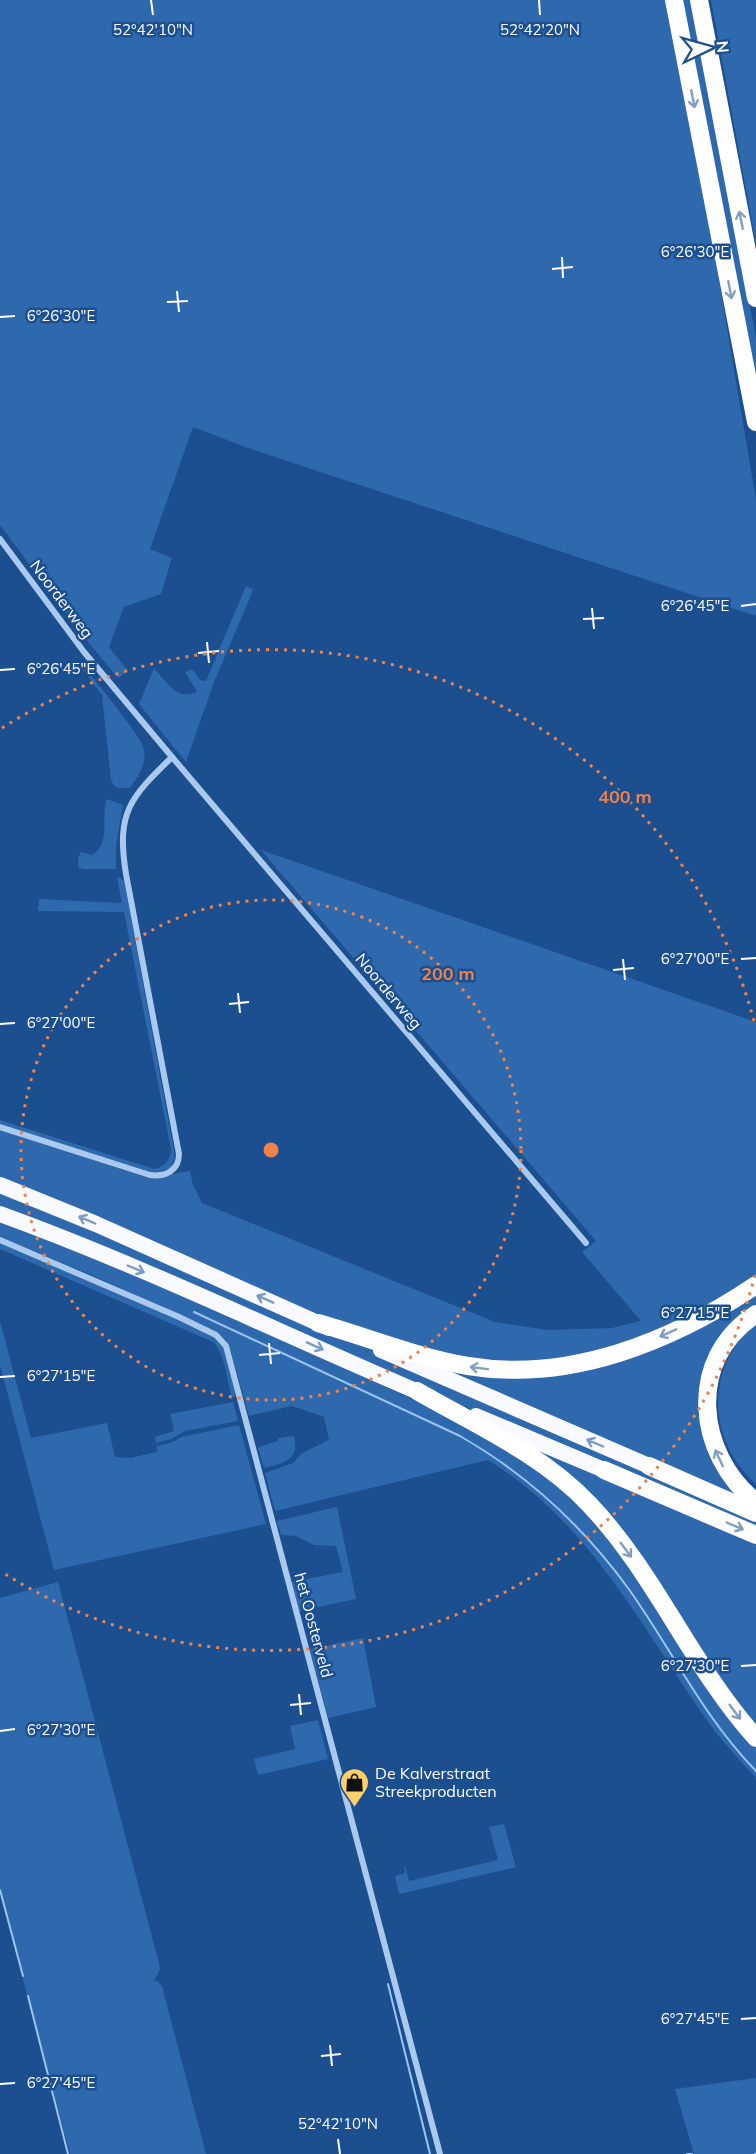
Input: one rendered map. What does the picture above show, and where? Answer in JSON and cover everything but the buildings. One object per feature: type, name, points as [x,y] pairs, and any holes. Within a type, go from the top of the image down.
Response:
[{"type":"highway","points":[[674,0],[756,422]]},
{"type":"highway","points":[[699,0],[756,298]]},
{"type":"highway","points":[[0,1185],[96,1224],[756,1513]]},
{"type":"highway","points":[[0,1214],[208,1300],[756,1535]]},
{"type":"highway","points":[[318,1323],[425,1356],[468,1366],[518,1370],[551,1369],[624,1352],[723,1306],[756,1285]]},
{"type":"highway","points":[[756,1314],[735,1333],[721,1351],[707,1396],[707,1415],[711,1437],[726,1471],[738,1487],[756,1502]]},
{"type":"highway","points":[[417,1391],[540,1462],[590,1504],[634,1561],[734,1712],[756,1738]]},
{"type":"street","name":"Noorderweg","points":[[0,539],[84,652],[586,1243]]},
{"type":"street","points":[[0,1127],[150,1176],[170,1173],[178,1163],[179,1154],[126,874],[122,836],[126,813],[135,795],[172,757]]},
{"type":"street","name":"het Oosterveld","points":[[0,1240],[189,1322],[216,1335],[226,1346],[440,2154]]},
{"type":"shaded area","points":[[0,0],[665,0],[716,263],[756,500],[756,616],[248,448],[193,427],[150,549],[172,558],[161,594],[124,607],[109,647],[128,671],[118,678],[80,632],[0,525]]},
{"type":"shaded area","points":[[678,0],[692,0],[756,338],[756,396]]},
{"type":"shaded area","points":[[711,0],[756,0],[756,244]]},
{"type":"shaded area","points":[[246,586],[253,589],[250,598],[214,682],[186,762],[139,704],[154,668],[178,692],[190,694],[197,692],[185,672],[192,669],[200,680],[206,681]]},
{"type":"shaded area","points":[[80,662],[126,719],[144,749],[143,765],[130,788],[114,786],[111,780],[102,695],[79,665]]},
{"type":"shaded area","points":[[107,799],[123,805],[116,846],[116,869],[83,869],[78,867],[81,852],[92,855],[102,844]]},
{"type":"shaded area","points":[[261,850],[756,1022],[756,1276],[683,1319],[626,1342],[588,1353],[535,1362],[460,1360],[318,1314],[0,1179],[0,1129],[150,1178],[190,1171],[193,1185],[202,1203],[495,1322],[548,1330],[612,1328],[641,1321],[582,1252],[596,1241]]},
{"type":"shaded area","points":[[117,877],[124,880],[175,1157],[171,1168],[154,1173],[0,1125],[0,1120],[154,1169],[164,1165],[170,1157],[171,1149],[124,912],[38,911],[39,899],[122,903]]},
{"type":"shaded area","points":[[0,1189],[756,1515],[756,1526],[527,1434],[197,1289],[0,1210]]},
{"type":"shaded area","points":[[0,1218],[68,1245],[437,1410],[538,1468],[600,1525],[756,1745],[756,1778],[712,1727],[635,1612],[584,1544],[555,1513],[523,1485],[488,1460],[275,1511],[265,1473],[293,1463],[302,1453],[329,1440],[324,1417],[292,1406],[249,1416],[229,1346],[219,1334],[103,1280],[0,1237]]},
{"type":"shaded area","points":[[0,1242],[215,1337],[223,1345],[236,1395],[232,1398],[223,1360],[213,1342],[0,1249]]},
{"type":"shaded area","points":[[756,1292],[756,1304],[747,1310],[703,1399],[749,1502],[410,1355],[548,1374]]},
{"type":"shaded area","points":[[0,1321],[31,1438],[107,1423],[115,1457],[130,1458],[157,1452],[157,1446],[173,1442],[181,1437],[239,1425],[266,1524],[54,1570],[0,1365]]},
{"type":"shaded area","points":[[756,1323],[756,1484],[740,1466],[728,1446],[721,1425],[718,1403],[720,1381],[727,1360],[739,1340]]},
{"type":"shaded area","points":[[233,1402],[238,1421],[185,1431],[171,1439],[156,1443],[155,1437],[174,1431],[170,1414]]},
{"type":"shaded area","points":[[496,1430],[756,1545],[756,1733],[628,1545]]},
{"type":"shaded area","points":[[294,1436],[295,1450],[289,1459],[264,1468],[258,1447],[278,1441],[278,1438]]},
{"type":"shaded area","points":[[337,1507],[356,1599],[299,1611],[292,1582],[343,1572],[336,1546],[314,1545],[296,1536],[281,1535],[277,1521]]},
{"type":"shaded area","points":[[58,1582],[159,1963],[160,1969],[154,1981],[162,1986],[206,2154],[70,2154],[5,1912],[0,1891],[0,1598]]},
{"type":"shaded area","points":[[363,1638],[376,1707],[328,1718],[310,1649]]},
{"type":"shaded area","points":[[318,1720],[328,1759],[258,1775],[254,1759],[295,1749],[290,1726]]},
{"type":"shaded area","points":[[504,1824],[516,1867],[399,1894],[395,1876],[405,1873],[404,1866],[409,1881],[498,1860],[489,1827]]},
{"type":"shaded area","points":[[756,2078],[756,2154],[694,2154],[675,2089]]},
{"type":"waterway","points":[[194,1312],[460,1436],[485,1451],[531,1485],[573,1523],[610,1565],[644,1611],[720,1728],[756,1771]]},
{"type":"waterway","points":[[0,1890],[23,1976]]},
{"type":"waterway","points":[[388,1984],[430,2154]]},
{"type":"waterway","points":[[28,1996],[68,2154]]},
{"type":"waterway","points":[[687,2154],[692,2154]]},
{"type":"place","name":"De Kalverstraat Streekproducten","points":[[354,1808]]}]
